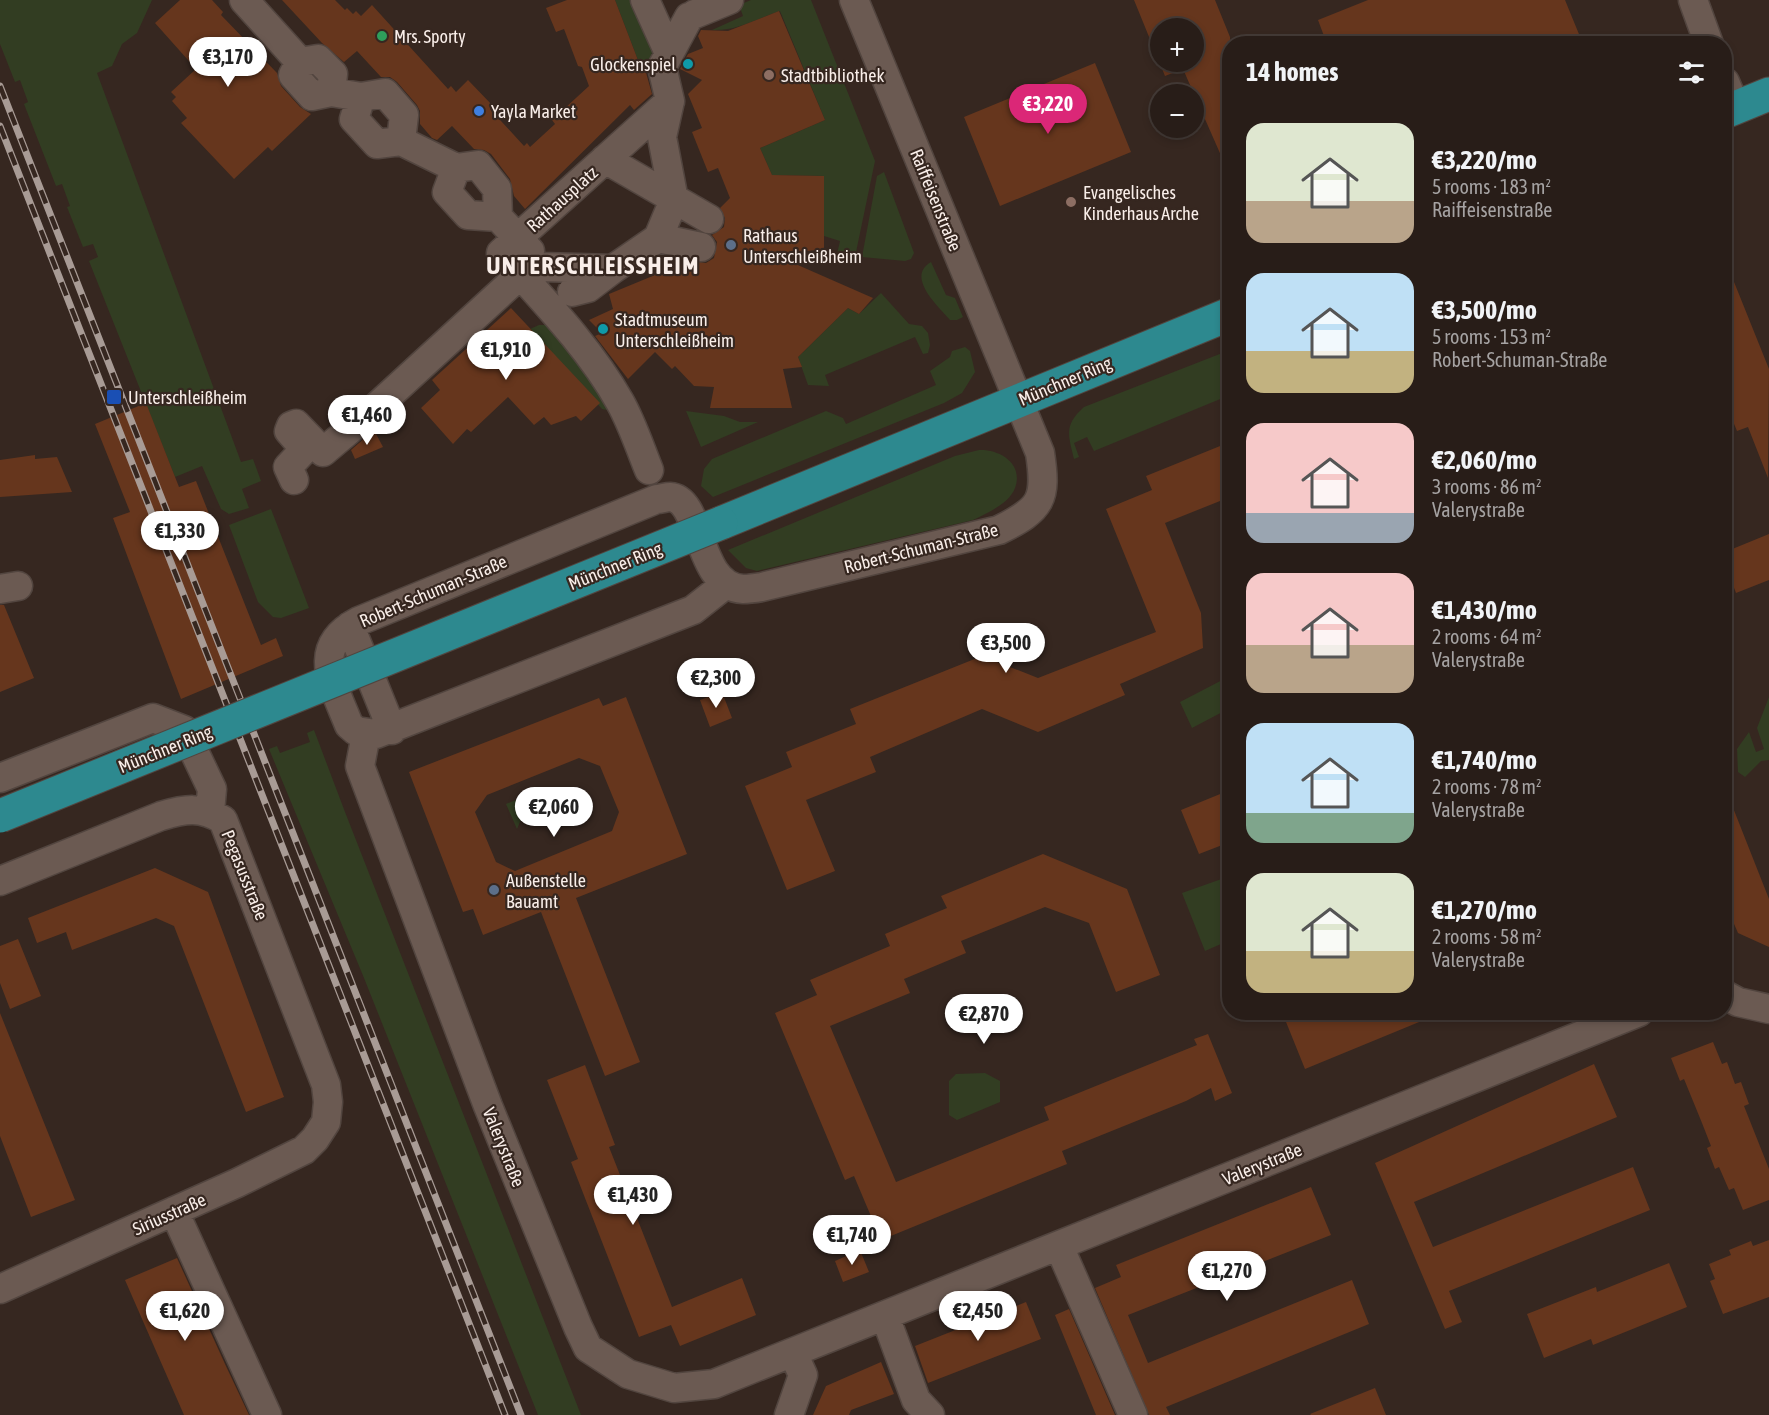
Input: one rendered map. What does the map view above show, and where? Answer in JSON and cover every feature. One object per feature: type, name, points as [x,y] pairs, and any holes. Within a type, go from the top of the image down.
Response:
[{"type":"main road","points":[[1732,100],[1769,94]]},
{"type":"main road","name":"Münchner Ring","points":[[0,816],[1222,317]]},
{"type":"street","name":"Rathausplatz","points":[[244,0],[300,62],[318,59],[333,74],[331,92],[361,97],[385,93],[404,115],[401,141],[456,168],[478,165],[497,189],[483,219],[518,238],[531,271],[562,301],[622,405],[649,470]]},
{"type":"street","points":[[645,0],[668,51]]},
{"type":"street","points":[[562,301],[588,288],[658,238],[674,200],[662,137],[677,108],[662,67],[668,51],[692,15],[729,0]]},
{"type":"street","name":"Raiffeisenstraße","points":[[854,0],[1017,401]]},
{"type":"street","points":[[1693,0],[1706,36]]},
{"type":"street","name":"Rathausplatz","points":[[518,238],[605,159],[677,108]]},
{"type":"street","name":"Rathausplatz","points":[[605,159],[709,219]]},
{"type":"street","points":[[658,238],[701,247]]},
{"type":"street","points":[[294,480],[288,467],[302,452],[302,446],[289,431],[291,426],[296,424],[323,452],[378,422],[465,326],[531,271],[613,269]]},
{"type":"street","name":"Robert-Schuman-Straße","points":[[379,732],[356,732],[350,725],[328,664],[332,643],[350,626],[657,499],[671,497],[684,504],[709,561],[726,584],[742,589],[762,587],[965,539],[1016,522],[1038,503],[1045,485],[1040,453],[1017,401]]},
{"type":"street","points":[[350,626],[379,732],[693,610],[726,584]]},
{"type":"street","points":[[0,778],[153,718],[184,730],[212,789],[210,812]]},
{"type":"street","name":"Valerystraße","points":[[379,732],[360,765],[488,1106],[588,1348],[628,1374],[674,1389],[714,1384],[1619,1020]]},
{"type":"street","name":"Pegasusstraße","points":[[0,881],[160,816],[188,808],[210,812],[223,820],[326,1085],[328,1102],[326,1122]]},
{"type":"street","points":[[1732,999],[1769,1009]]},
{"type":"street","name":"Siriusstraße","points":[[0,1289],[304,1150],[315,1139],[326,1122]]},
{"type":"street","points":[[174,1211],[267,1415]]},
{"type":"street","points":[[1059,1246],[1133,1415]]},
{"type":"street","points":[[885,1316],[916,1400],[930,1415]]},
{"type":"street","points":[[789,1415],[803,1375],[793,1353]]},
{"type":"green space","points":[[0,0],[152,0],[137,33],[122,44],[112,66],[97,73],[241,462],[253,459],[261,481],[242,489],[249,508],[229,514],[221,509],[202,466],[175,477],[89,261],[98,257],[93,244],[83,247],[67,207],[70,206],[62,184],[56,186],[24,104],[28,102],[20,80],[15,82],[0,44]]},
{"type":"green space","points":[[615,0],[639,0],[656,44],[645,69],[641,68]]},
{"type":"green space","points":[[751,0],[811,0],[875,161],[855,257],[837,254],[840,241],[824,236],[824,176],[772,175],[760,148],[825,120],[780,11],[738,27],[712,30],[743,16],[739,5]]},
{"type":"green space","points":[[884,172],[914,253],[911,259],[905,261],[862,257],[877,176]]},
{"type":"green space","points":[[931,262],[946,295],[955,298],[963,317],[950,320],[927,292],[921,276],[924,268]]},
{"type":"green space","points":[[881,293],[909,324],[922,326],[928,333],[930,345],[928,353],[923,354],[915,337],[825,375],[829,386],[808,385],[798,357],[848,308],[859,314]]},
{"type":"green space","points":[[539,325],[547,325],[614,405],[607,410],[602,409],[530,329]]},
{"type":"green space","points":[[965,347],[970,351],[975,372],[962,393],[944,403],[713,497],[701,486],[704,469],[712,459],[826,411],[843,418],[846,424],[936,385],[930,371],[950,357],[952,351]]},
{"type":"green space","points":[[1222,353],[1222,398],[1094,451],[1087,437],[1074,443],[1079,457],[1074,459],[1069,430],[1073,419],[1084,407]]},
{"type":"green space","points":[[686,411],[724,416],[740,422],[758,422],[701,447]]},
{"type":"green space","points":[[979,450],[994,452],[1008,459],[1016,471],[1017,479],[1015,488],[1008,499],[973,520],[757,571],[746,568],[728,550],[955,456]]},
{"type":"green space","points":[[271,509],[309,608],[281,618],[273,617],[258,602],[229,525]]},
{"type":"green space","points":[[1222,680],[1222,712],[1192,728],[1180,702]]},
{"type":"green space","points":[[1769,697],[1769,760],[1761,761],[1745,777],[1738,772],[1737,749],[1749,732],[1756,752],[1764,749],[1757,728]]},
{"type":"green space","points":[[314,730],[581,1415],[538,1415],[364,978],[269,749],[277,746],[280,753],[310,742],[307,733]]},
{"type":"green space","points":[[532,793],[517,829],[506,804]]},
{"type":"green space","points":[[563,797],[589,807],[554,823]]},
{"type":"green space","points":[[1222,879],[1222,944],[1205,951],[1182,893]]},
{"type":"green space","points":[[985,1073],[1000,1081],[1000,1102],[957,1120],[949,1115],[949,1081],[956,1074]]},
{"type":"building","points":[[180,0],[212,0],[223,12],[221,15],[277,73],[281,86],[300,107],[311,114],[272,151],[268,147],[234,179],[181,123],[187,118],[172,101],[176,97],[171,92],[196,69],[155,23]]},
{"type":"building","points":[[282,0],[335,0],[345,10],[347,8],[353,14],[356,11],[361,16],[372,5],[448,89],[451,86],[456,92],[468,80],[493,106],[490,109],[524,146],[527,143],[530,147],[555,124],[552,120],[589,86],[582,67],[578,66],[564,29],[556,32],[546,8],[567,0],[615,0],[641,68],[645,69],[652,94],[634,110],[630,105],[525,209],[514,196],[510,179],[491,154],[484,150],[474,149],[452,126],[437,140],[432,138],[420,124],[420,111],[417,105],[397,82],[390,77],[381,77],[357,51],[344,62],[322,43]]},
{"type":"building","points":[[1134,0],[1215,0],[1230,36],[1222,36],[1222,158],[1204,117],[1204,84],[1190,84],[1184,72],[1204,72],[1204,18],[1150,18],[1150,39]]},
{"type":"building","points":[[1368,0],[1565,0],[1580,36],[1324,36],[1318,20]]},
{"type":"building","points":[[779,11],[825,120],[760,148],[772,175],[824,176],[824,249],[775,255],[873,298],[859,314],[848,308],[798,357],[802,367],[783,369],[792,408],[710,408],[714,387],[694,386],[675,366],[672,369],[655,352],[628,379],[595,336],[602,333],[589,320],[613,309],[609,294],[689,261],[706,263],[714,258],[717,242],[712,235],[724,227],[725,218],[720,208],[730,198],[718,168],[708,172],[692,132],[702,128],[688,94],[702,80],[680,69],[688,54],[703,48],[698,36],[701,30],[728,31]]},
{"type":"building","points":[[1095,63],[1131,152],[1000,206],[964,117]]},
{"type":"building","points":[[1163,72],[1175,72],[1165,76]]},
{"type":"building","points":[[1732,277],[1769,369],[1768,478],[1748,427],[1737,431],[1732,419]]},
{"type":"building","points":[[511,308],[600,403],[581,421],[576,416],[551,425],[544,417],[534,425],[508,397],[471,432],[467,429],[453,444],[421,408],[440,390],[432,380]]},
{"type":"building","points":[[146,403],[179,487],[196,481],[261,645],[276,638],[283,656],[181,699],[113,518],[130,512],[95,424]]},
{"type":"building","points":[[374,430],[383,447],[355,459],[351,450]]},
{"type":"building","points":[[1222,445],[1222,500],[1165,523],[1201,613],[1203,648],[1120,684],[1125,695],[1038,732],[982,709],[870,757],[876,772],[806,800],[835,871],[787,890],[745,786],[792,767],[786,752],[856,724],[850,709],[982,656],[1038,678],[1156,632],[1106,509],[1152,490],[1146,476]]},
{"type":"building","points":[[35,455],[35,459],[57,457],[72,492],[0,497],[0,460]]},
{"type":"building","points":[[1769,534],[1769,580],[1736,593],[1732,582],[1732,549]]},
{"type":"building","points":[[0,605],[4,605],[34,678],[0,692]]},
{"type":"building","points":[[722,692],[732,718],[710,727],[700,700]]},
{"type":"building","points":[[626,697],[687,854],[576,898],[640,1062],[605,1076],[541,912],[483,935],[473,909],[463,912],[409,772],[599,698],[603,706]],"holes":[[[579,758],[600,766],[619,812],[612,831],[515,871],[496,862],[475,812],[487,795]]]},
{"type":"building","points":[[1222,793],[1222,845],[1199,854],[1181,810]]},
{"type":"building","points":[[1732,805],[1769,899],[1769,947],[1738,933],[1732,919]]},
{"type":"building","points":[[1043,854],[1127,889],[1160,975],[1116,992],[1089,923],[1045,907],[961,941],[966,953],[904,979],[910,993],[830,1026],[896,1182],[1049,1120],[1044,1107],[1197,1045],[1194,1039],[1208,1034],[1232,1093],[1215,1101],[1211,1088],[1186,1101],[1062,1151],[1067,1164],[881,1240],[854,1176],[845,1180],[775,1013],[817,995],[810,980],[890,946],[885,934],[947,908],[941,896]]},
{"type":"building","points":[[155,868],[208,892],[284,1097],[246,1112],[174,926],[156,918],[72,950],[66,932],[37,943],[28,918]]},
{"type":"building","points":[[18,939],[41,996],[10,1009],[0,983],[0,946]]},
{"type":"building","points":[[0,1013],[75,1200],[31,1217],[0,1136]]},
{"type":"building","points":[[1285,1020],[1424,1020],[1305,1069]]},
{"type":"building","points":[[1713,1042],[1722,1064],[1727,1062],[1735,1084],[1741,1082],[1749,1104],[1744,1106],[1769,1169],[1769,1200],[1743,1210],[1734,1188],[1729,1190],[1719,1167],[1715,1169],[1707,1148],[1711,1146],[1702,1123],[1684,1079],[1680,1081],[1671,1058]]},
{"type":"building","points":[[1594,1064],[1617,1117],[1414,1202],[1433,1247],[1633,1167],[1650,1210],[1449,1291],[1462,1322],[1445,1329],[1375,1163]]},
{"type":"building","points":[[585,1065],[615,1145],[609,1147],[672,1307],[742,1278],[756,1315],[680,1346],[671,1325],[639,1337],[571,1162],[578,1159],[547,1080]]},
{"type":"building","points":[[1311,1187],[1331,1235],[1128,1315],[1148,1363],[1352,1280],[1369,1324],[1166,1407],[1170,1415],[1149,1415],[1095,1288],[1121,1277],[1116,1265]]},
{"type":"building","points":[[1769,1240],[1769,1297],[1723,1314],[1710,1281],[1715,1279],[1709,1264],[1731,1255],[1729,1250],[1751,1241],[1753,1246]]},
{"type":"building","points":[[860,1250],[869,1272],[843,1282],[835,1261]]},
{"type":"building","points":[[177,1258],[249,1415],[184,1415],[125,1280]]},
{"type":"building","points":[[1669,1263],[1687,1307],[1593,1345],[1591,1339],[1544,1358],[1527,1314],[1596,1287],[1597,1292]]},
{"type":"building","points":[[1026,1302],[1041,1339],[928,1383],[915,1346]]},
{"type":"building","points":[[1069,1309],[1115,1415],[1096,1415],[1055,1315]]},
{"type":"building","points":[[881,1362],[894,1394],[851,1410],[849,1415],[813,1415],[826,1386]]},
{"type":"building","points":[[1375,1388],[1386,1415],[1310,1414]]},
{"type":"railway","points":[[0,86],[521,1415]]},
{"type":"railway","points":[[0,126],[505,1415]]},
{"type":"place","name":"Mrs. Sporty","points":[[382,36]]},
{"type":"place","name":"Glockenspiel","points":[[688,64]]},
{"type":"place","name":"Stadtbibliothek","points":[[769,75]]},
{"type":"place","name":"Yayla Market","points":[[479,111]]},
{"type":"place","name":"Evangelisches Kinderhaus Arche","points":[[1071,202]]},
{"type":"place","name":"Rathaus Unterschleißheim","points":[[731,245]]},
{"type":"place","name":"Stadtmuseum Unterschleißheim","points":[[603,329]]},
{"type":"place","name":"Unterschleißheim","points":[[114,397]]},
{"type":"place","name":"Außenstelle Bauamt","points":[[494,890]]},
{"type":"district","name":"UNTERSCHLEISSHEIM","points":[[593,265]]}]
